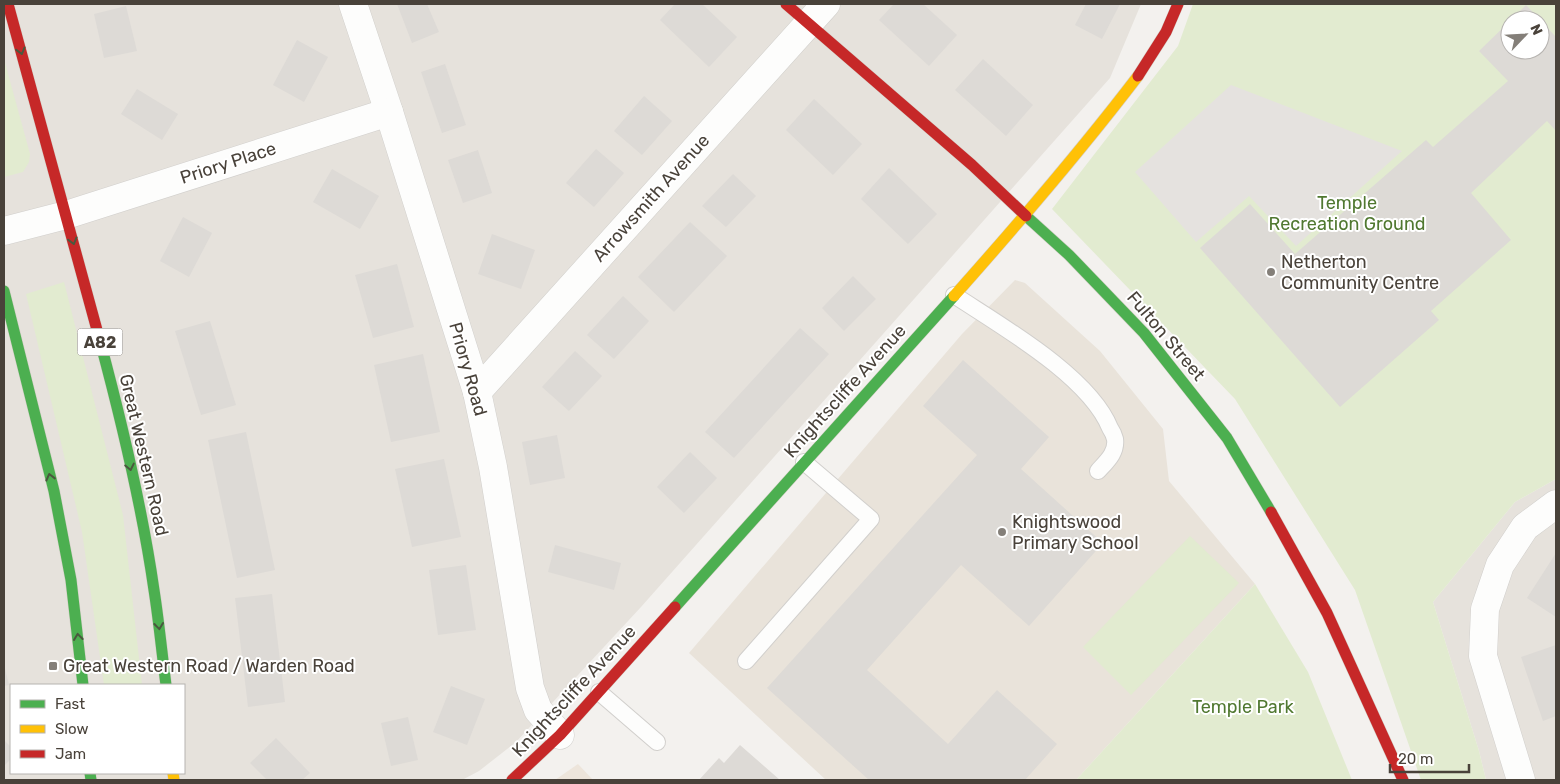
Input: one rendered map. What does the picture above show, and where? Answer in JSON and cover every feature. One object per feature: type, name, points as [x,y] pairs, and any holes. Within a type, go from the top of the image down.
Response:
[{"type":"street","name":"Great Western Road","points":[[8,4],[117,405],[143,526],[154,590],[166,684]]},
{"type":"street","name":"Priory Road","points":[[353,4],[477,392],[493,467],[530,688],[538,710],[560,735]]},
{"type":"street","name":"Fulton Street","points":[[786,4],[972,165],[1069,254],[1144,333],[1227,438],[1282,529],[1327,612],[1403,780]]},
{"type":"street","name":"Arrowsmith Avenue","points":[[477,392],[826,4]]},
{"type":"street","name":"Knightscliffe Avenue","points":[[512,780],[560,735],[1026,215],[1094,134],[1144,69],[1166,32],[1178,4]]},
{"type":"street","name":"Priory Place","points":[[4,231],[66,215],[389,112]]},
{"type":"street","points":[[4,291],[56,501],[71,580],[83,684]]},
{"type":"street","points":[[1522,780],[1483,656],[1485,609],[1500,565],[1525,527],[1556,504]]},
{"type":"lane","points":[[954,295],[1046,358],[1072,379],[1092,399],[1108,422],[1115,439],[1113,455],[1098,471]]},
{"type":"lane","points":[[746,661],[871,519],[804,462]]},
{"type":"lane","points":[[599,692],[658,742]]},
{"type":"shaded area","points":[[4,4],[1141,4],[1110,78],[641,607],[516,742],[479,771],[462,780],[4,780]]},
{"type":"shaded area","points":[[1231,85],[1402,151],[1296,246],[1249,196],[1196,242],[1135,172]]},
{"type":"shaded area","name":"Knightswood Primary School","points":[[1015,280],[1025,283],[1100,351],[1163,429],[1169,481],[1255,584],[1076,780],[826,780],[689,653],[962,334]]},
{"type":"shaded area","points":[[1556,479],[1556,780],[1486,780],[1479,751],[1433,602],[1515,502]]},
{"type":"shaded area","points":[[578,764],[593,780],[555,780]]},
{"type":"green space","name":"Temple Recreation Ground","points":[[1193,4],[1556,4],[1556,479],[1515,502],[1433,602],[1479,751],[1486,780],[1421,780],[1355,590],[1235,399],[1052,209],[1178,46]]},
{"type":"green space","points":[[4,59],[30,154],[29,162],[23,172],[4,177]]},
{"type":"green space","points":[[64,282],[123,515],[142,684],[104,684],[82,532],[26,294]]},
{"type":"green space","points":[[1190,536],[1239,583],[1131,695],[1083,647]]},
{"type":"green space","name":"Temple Park","points":[[1255,584],[1308,672],[1352,780],[1076,780]]},
{"type":"building","points":[[397,4],[427,4],[439,32],[412,43]]},
{"type":"building","points":[[675,4],[702,4],[737,37],[709,67],[660,20]]},
{"type":"building","points":[[894,4],[923,4],[957,35],[929,66],[879,20]]},
{"type":"building","points":[[1086,4],[1120,4],[1102,39],[1075,25]]},
{"type":"building","points":[[1526,5],[1531,10],[1521,10]]},
{"type":"building","points":[[126,6],[137,51],[104,58],[94,14]]},
{"type":"building","points":[[1500,31],[1500,60],[1550,60],[1550,31],[1556,37],[1556,131],[1547,121],[1471,193],[1511,240],[1431,311],[1439,320],[1340,407],[1200,248],[1250,204],[1295,254],[1426,140],[1433,147],[1508,81],[1479,51]]},
{"type":"building","points":[[297,40],[328,57],[304,102],[273,85]]},
{"type":"building","points":[[983,59],[1033,105],[1006,136],[955,90]]},
{"type":"building","points":[[445,64],[466,125],[442,133],[421,72]]},
{"type":"building","points":[[137,89],[178,114],[162,140],[121,114]]},
{"type":"building","points":[[644,96],[672,121],[642,155],[614,131]]},
{"type":"building","points":[[814,99],[862,144],[833,175],[786,130]]},
{"type":"building","points":[[596,149],[624,173],[594,207],[566,183]]},
{"type":"building","points":[[478,150],[492,193],[463,203],[448,160]]},
{"type":"building","points":[[889,168],[937,214],[908,244],[861,199]]},
{"type":"building","points":[[332,169],[379,196],[360,229],[313,202]]},
{"type":"building","points":[[733,174],[756,196],[726,227],[702,206]]},
{"type":"building","points":[[183,217],[212,233],[189,277],[160,261]]},
{"type":"building","points":[[690,222],[727,256],[674,312],[638,277]]},
{"type":"building","points":[[492,234],[535,250],[521,289],[478,274]]},
{"type":"building","points":[[397,264],[414,327],[373,338],[355,275]]},
{"type":"building","points":[[853,276],[876,299],[844,331],[822,308]]},
{"type":"building","points":[[623,296],[649,321],[614,359],[587,335]]},
{"type":"building","points":[[210,321],[236,405],[201,415],[175,331]]},
{"type":"building","points":[[800,328],[829,354],[734,458],[705,432]]},
{"type":"building","points":[[575,351],[602,376],[569,411],[542,387]]},
{"type":"building","points":[[423,354],[440,432],[391,442],[374,365]]},
{"type":"building","points":[[963,360],[1049,437],[1021,469],[1103,543],[1029,626],[961,565],[867,670],[948,744],[997,690],[1057,744],[1025,780],[869,780],[767,688],[977,455],[923,406]]},
{"type":"building","points":[[246,432],[275,570],[237,578],[208,440]]},
{"type":"building","points":[[557,435],[565,478],[530,485],[522,442]]},
{"type":"building","points":[[690,452],[717,478],[684,513],[657,487]]},
{"type":"building","points":[[444,459],[461,537],[412,547],[395,469]]},
{"type":"building","points":[[555,545],[621,563],[614,590],[548,572]]},
{"type":"building","points":[[1556,553],[1556,617],[1527,598]]},
{"type":"building","points":[[466,565],[476,630],[438,635],[429,570]]},
{"type":"building","points":[[272,594],[285,702],[248,707],[235,598]]},
{"type":"building","points":[[1556,645],[1556,716],[1543,721],[1521,657]]},
{"type":"building","points":[[4,664],[9,685],[4,686]]},
{"type":"building","points":[[451,686],[485,699],[467,745],[433,732]]},
{"type":"building","points":[[408,717],[418,760],[391,766],[381,723]]},
{"type":"building","points":[[276,738],[310,773],[302,780],[267,780],[250,763]]},
{"type":"building","points":[[4,740],[10,746],[10,760],[4,766]]},
{"type":"building","points":[[740,745],[780,780],[699,780],[719,758],[724,763]]},
{"type":"traffic: fast","points":[[1026,216],[1069,255],[1144,333],[1227,438],[1271,512]]},
{"type":"traffic: fast","points":[[4,291],[54,491],[71,580],[83,684]]},
{"type":"traffic: fast","points":[[675,607],[954,296]]},
{"type":"traffic: fast","points":[[100,341],[124,434],[144,527],[156,602],[166,684]]},
{"type":"traffic: fast","points":[[90,774],[91,780]]},
{"type":"traffic: slow","points":[[954,296],[1002,242],[1138,76]]},
{"type":"traffic: slow","points":[[173,774],[174,780]]},
{"type":"traffic: jam","points":[[8,4],[100,341]]},
{"type":"traffic: jam","points":[[786,4],[972,165],[1026,216]]},
{"type":"traffic: jam","points":[[1138,76],[1166,32],[1178,4]]},
{"type":"traffic: jam","points":[[1271,512],[1327,613],[1403,780]]},
{"type":"traffic: jam","points":[[512,780],[560,735],[675,607]]},
{"type":"place","name":"Netherton Community Centre","points":[[1271,272]]},
{"type":"place","name":"Knightswood Primary School","points":[[1002,532]]},
{"type":"place","name":"Great Western Road / Warden Road","points":[[53,666]]}]
